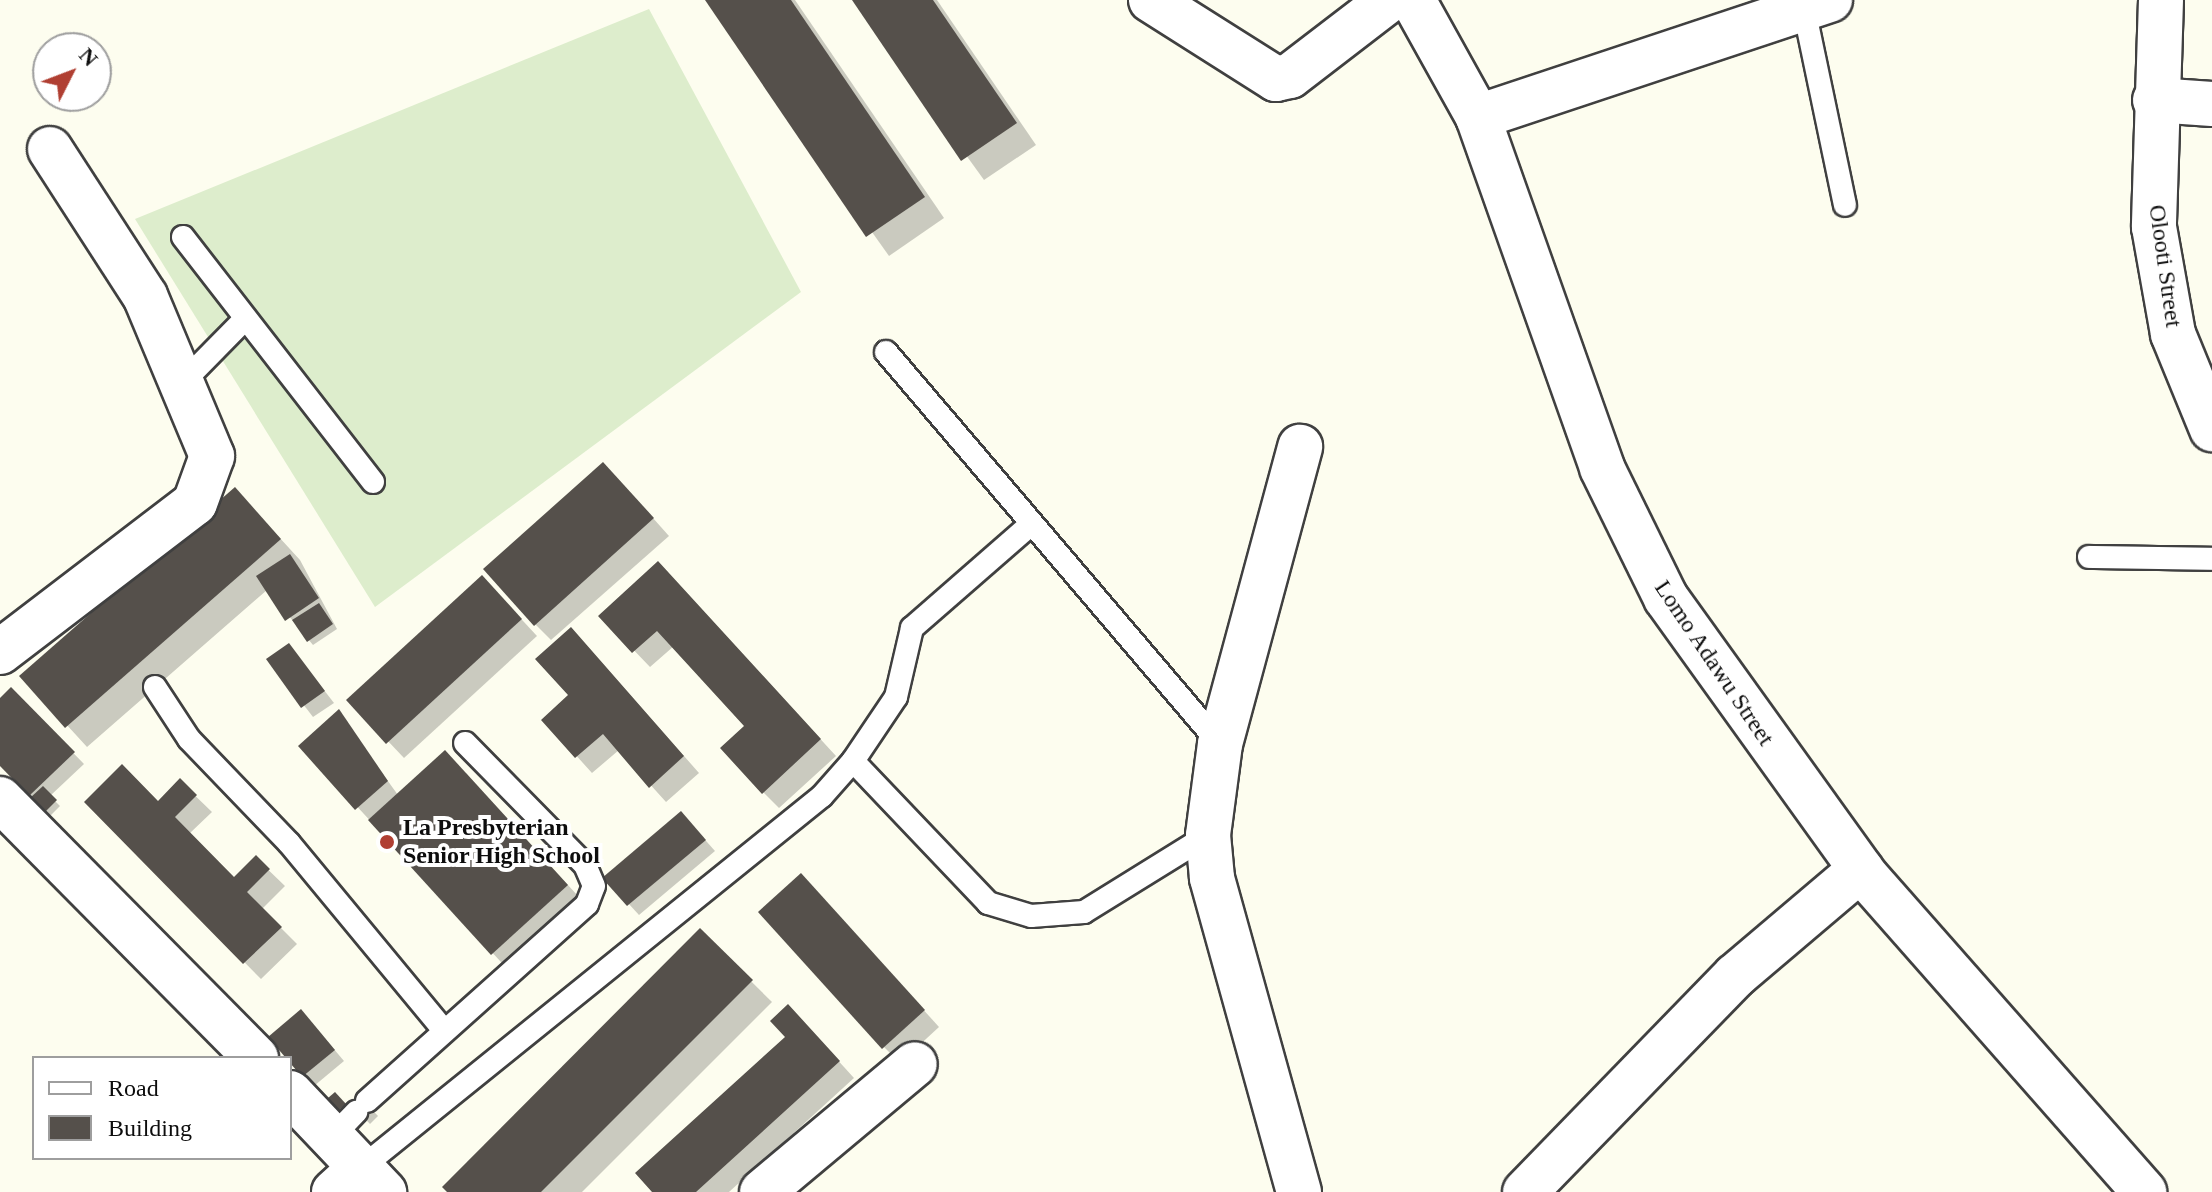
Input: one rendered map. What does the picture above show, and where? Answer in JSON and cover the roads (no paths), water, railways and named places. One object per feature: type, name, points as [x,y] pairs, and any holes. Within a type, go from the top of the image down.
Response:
[{"type":"street","points":[[1151,0],[1276,79],[1290,76],[1389,0]]},
{"type":"street","name":"Lomo Adawu Street","points":[[1413,0],[1478,117],[1602,468],[1666,598],[1861,869],[2144,1192]]},
{"type":"street","name":"Olooti Street","points":[[2161,0],[2155,100],[2154,227],[2173,334],[2212,429]]},
{"type":"street","points":[[1478,117],[1817,4]]},
{"type":"street","points":[[2155,100],[2212,104]]},
{"type":"street","points":[[0,652],[195,503],[212,456],[185,380],[145,296],[50,149]]},
{"type":"street","points":[[1299,1192],[1212,878],[1208,835],[1220,744],[1300,447]]},
{"type":"street","points":[[0,799],[254,1056]]},
{"type":"street","points":[[1525,1192],[1735,976],[1861,869]]},
{"type":"street","points":[[762,1192],[915,1064]]},
{"type":"street","points":[[292,1095],[356,1150]]},
{"type":"lane","points":[[1817,4],[1845,205]]},
{"type":"lane","points":[[183,237],[244,320],[373,482]]},
{"type":"lane","points":[[185,380],[244,320]]},
{"type":"lane","points":[[886,352],[1029,526],[1220,744]]},
{"type":"lane","points":[[356,1150],[822,796],[853,761],[896,697],[912,628],[1029,526]]},
{"type":"lane","points":[[2089,557],[2212,559]]},
{"type":"lane","points":[[155,687],[189,739],[299,855],[443,1029]]},
{"type":"lane","points":[[356,1150],[443,1029],[587,904],[594,886],[585,865],[465,743]]},
{"type":"lane","points":[[853,761],[988,903],[1031,916],[1084,912],[1208,835]]},
{"type":"place","name":"La Presbyterian Senior High School","points":[[387,842]]}]
